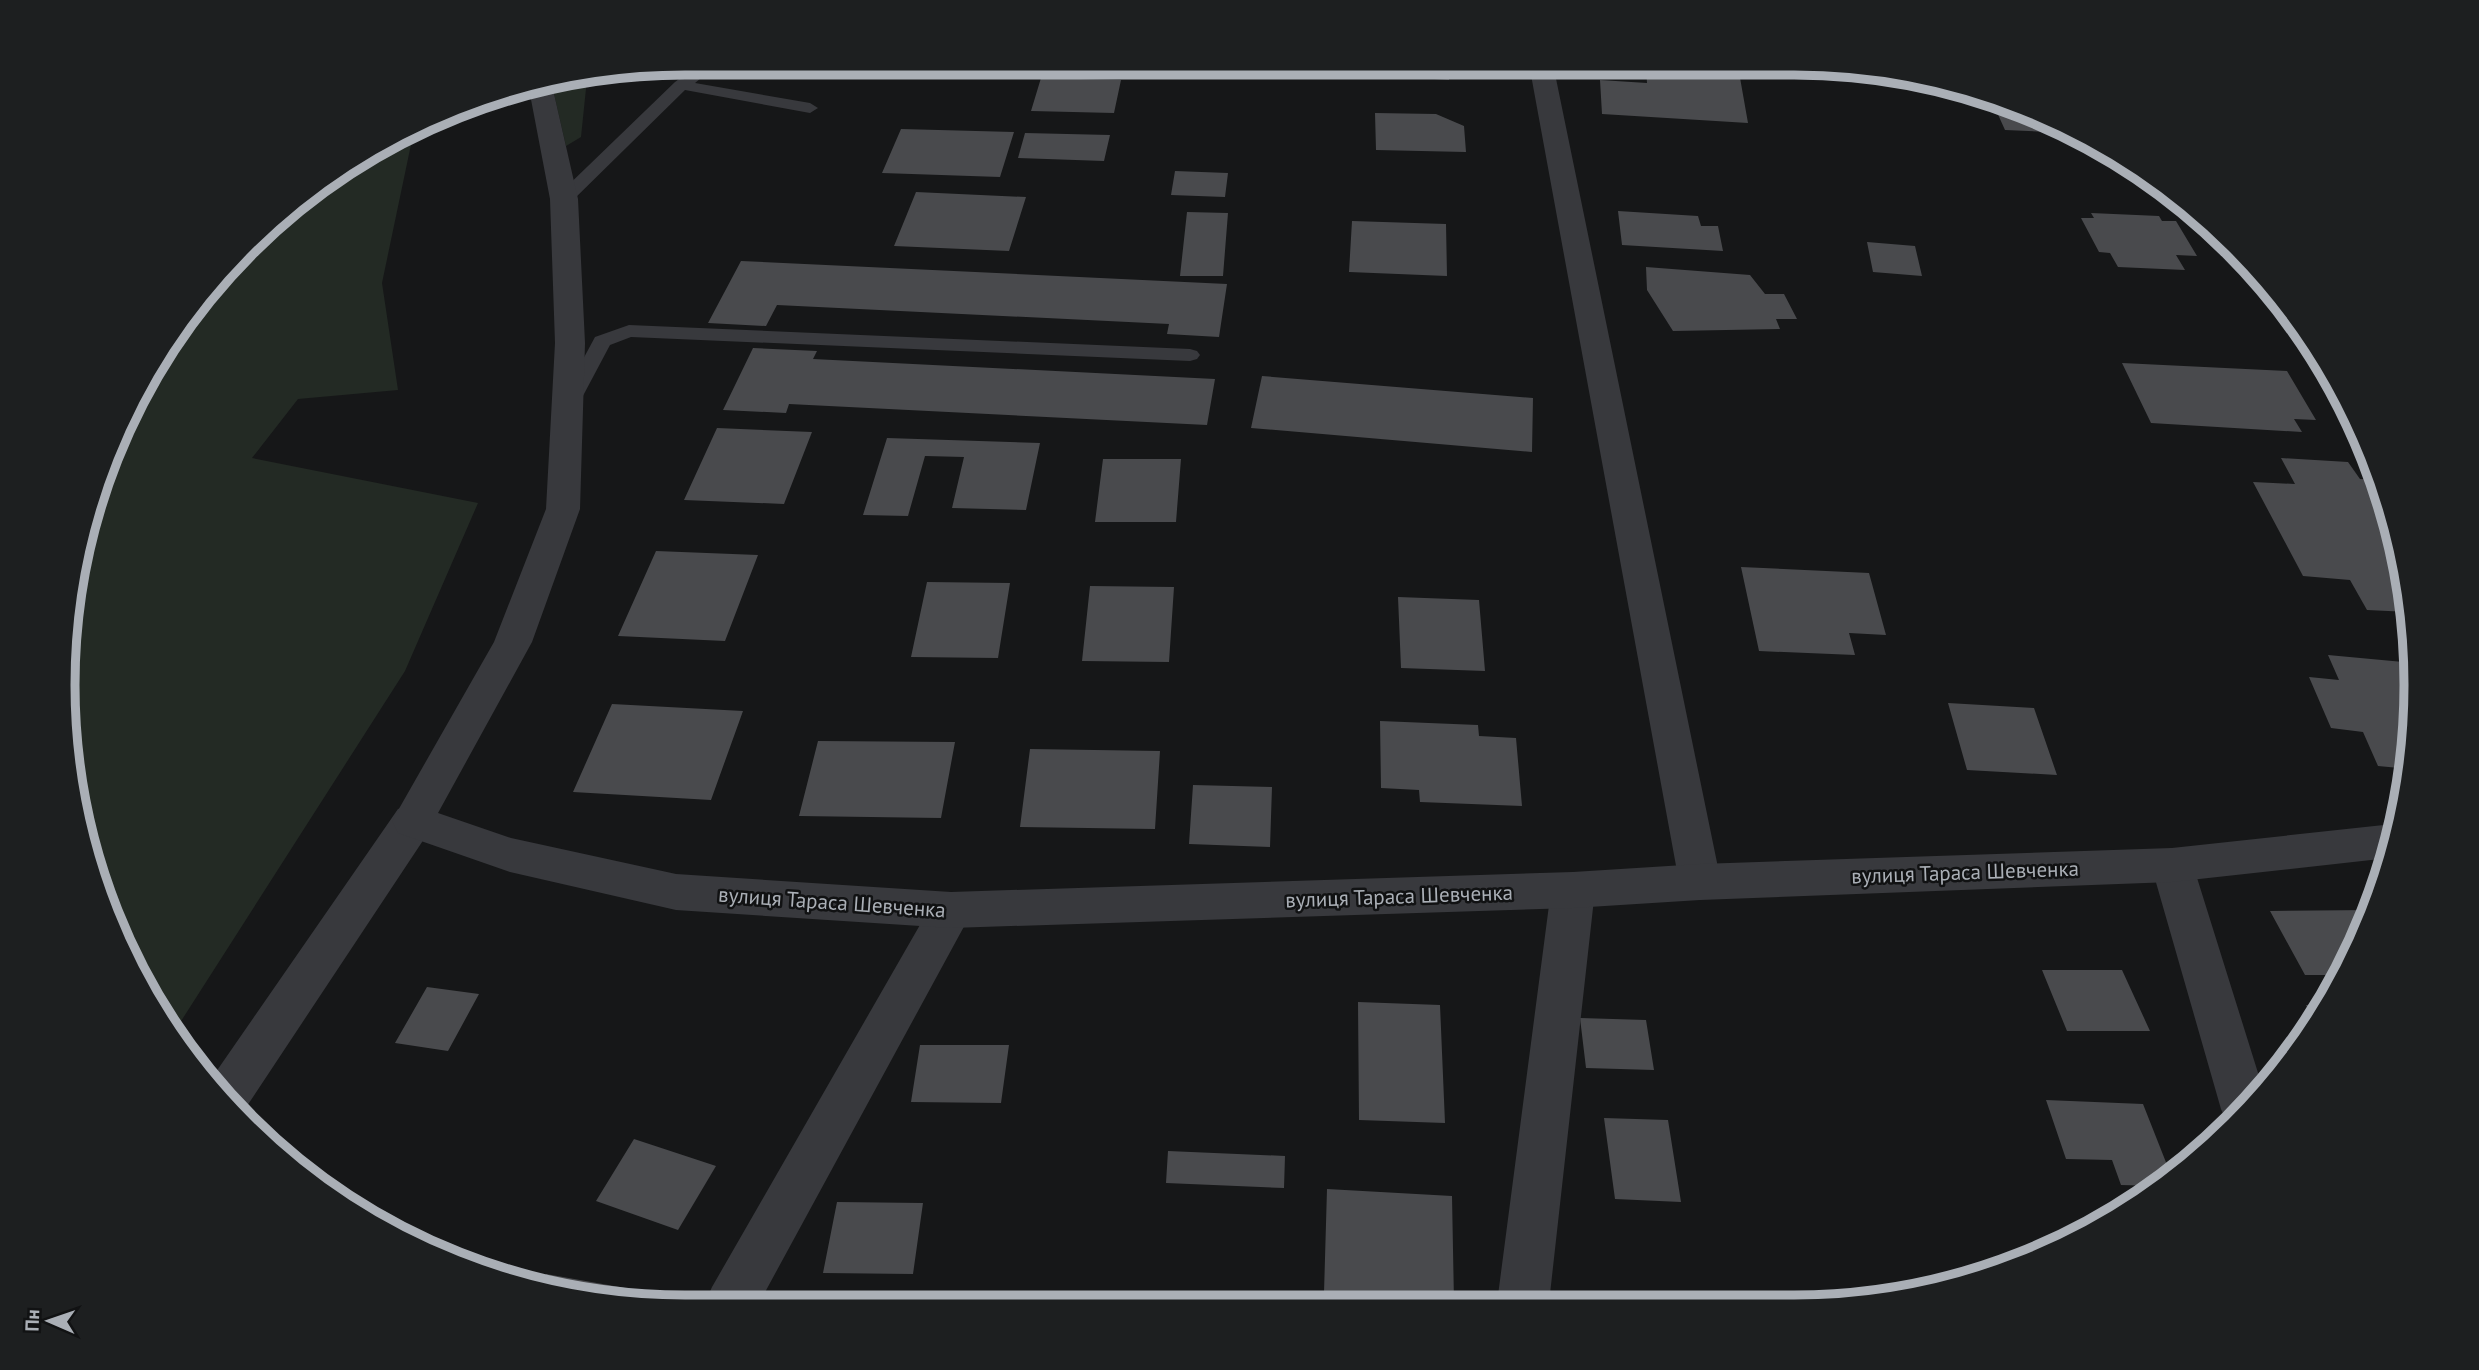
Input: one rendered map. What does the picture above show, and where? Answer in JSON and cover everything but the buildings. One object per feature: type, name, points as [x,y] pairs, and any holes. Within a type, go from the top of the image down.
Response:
[{"type":"street","points":[[1543,75],[1700,881]]},
{"type":"street","points":[[230,1091],[413,821],[513,642],[563,509],[570,343],[564,199],[542,93]]},
{"type":"street","name":"вулиця Тараса Шевченка","points":[[413,821],[510,855],[676,892],[951,911],[1573,890],[1700,881],[2172,865],[2383,842]]},
{"type":"street","points":[[2172,865],[2242,1098]]},
{"type":"street","points":[[1524,1295],[1573,890]]},
{"type":"street","points":[[736,1295],[951,911]]},
{"type":"lane","points":[[564,199],[681,85],[695,75]]},
{"type":"lane","points":[[681,85],[810,108]]},
{"type":"lane","points":[[567,408],[602,341],[629,331],[1190,355]]},
{"type":"shaded area","points":[[587,83],[581,137],[566,146],[553,90]]},
{"type":"shaded area","points":[[412,140],[382,283],[398,390],[298,399],[252,458],[478,503],[405,671],[179,1025],[138,955],[122,918],[96,843],[80,765],[75,685],[77,645],[80,605],[96,527],[108,489],[138,415],[178,346],[201,314],[254,254],[314,201],[346,178]]}]
